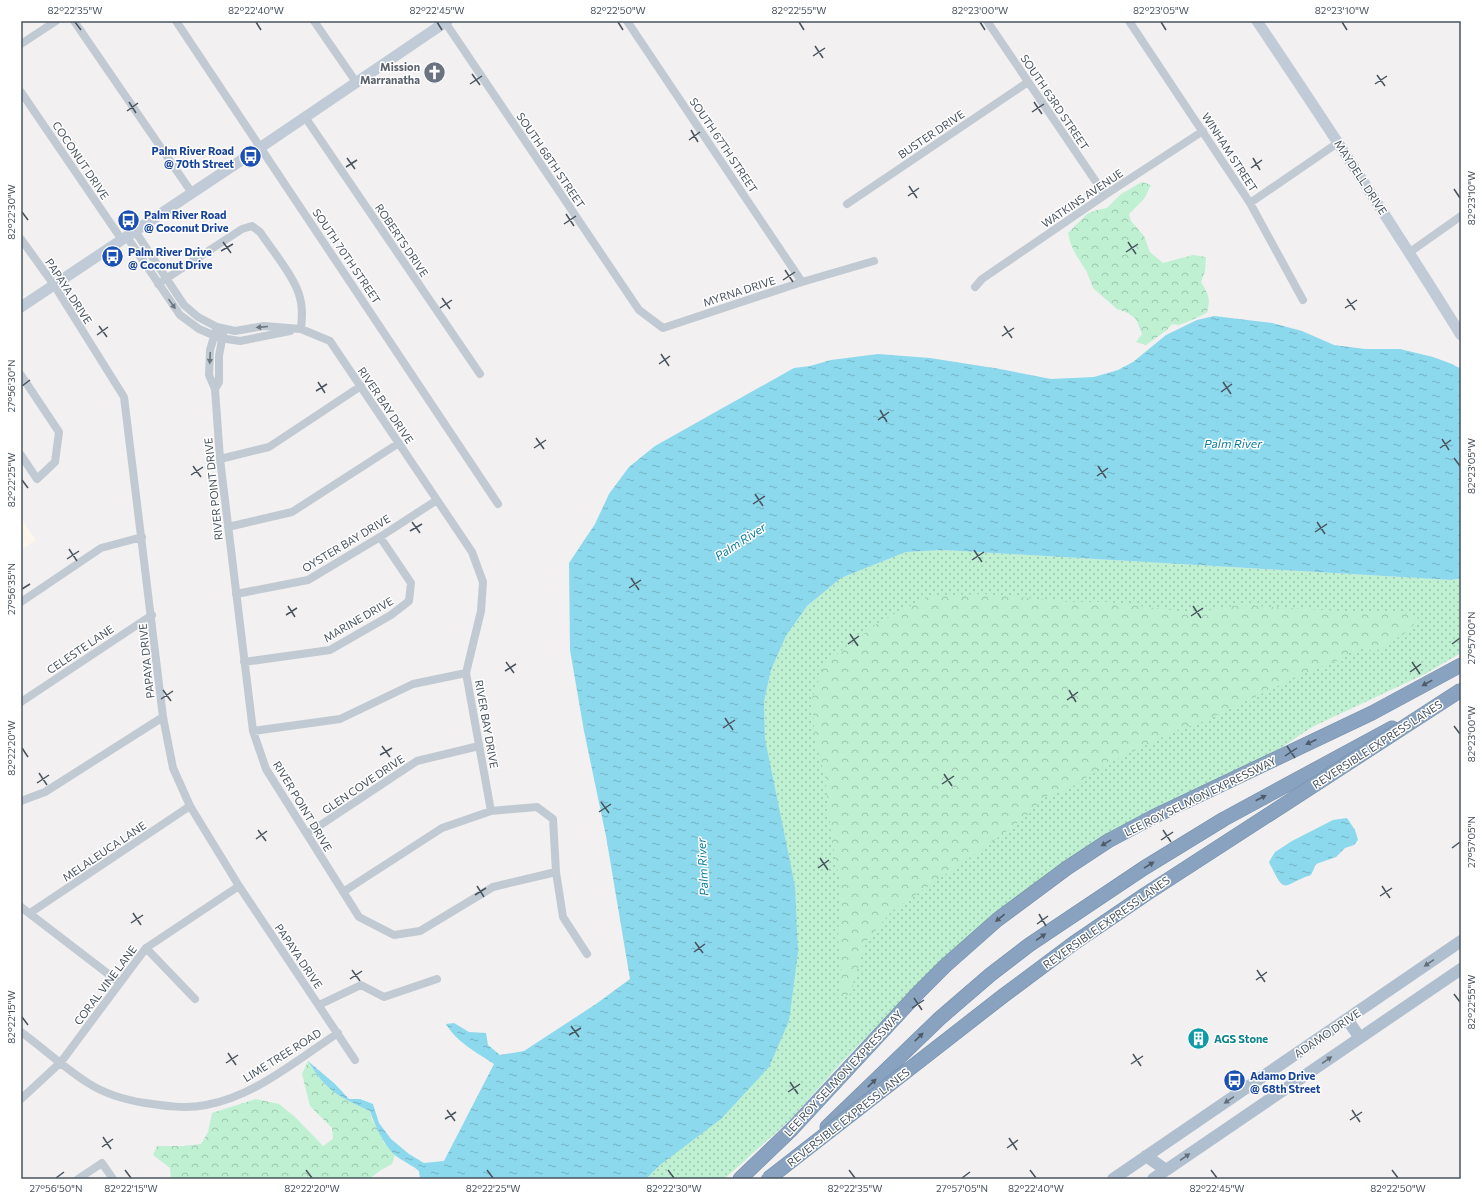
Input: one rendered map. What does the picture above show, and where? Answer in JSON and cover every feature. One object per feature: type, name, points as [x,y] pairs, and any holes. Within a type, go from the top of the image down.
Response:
[{"type":"highway","name":"LEE ROY SELMON EXPRESSWAY","points":[[740,1179],[796,1125],[904,1007],[945,966],[1010,910],[1067,868],[1114,838],[1170,808],[1372,713],[1461,665]]},
{"type":"highway","name":"REVERSIBLE EXPRESS LANES","points":[[768,1179],[1003,996],[1086,935],[1146,894],[1461,690]]},
{"type":"highway","points":[[774,1179],[939,1018],[990,975],[1030,945],[1144,868],[1224,819],[1461,690]]},
{"type":"main road","name":"ADAMO DRIVE","points":[[1113,1179],[1461,941]]},
{"type":"main road","name":"ADAMO DRIVE","points":[[1152,1179],[1461,969]]},
{"type":"main road","points":[[1347,1019],[1360,1038]]},
{"type":"main road","points":[[1146,1156],[1166,1170]]},
{"type":"street","points":[[21,44],[56,21]]},
{"type":"street","points":[[74,21],[192,193]]},
{"type":"street","name":"SOUTH 70TH STREET","points":[[176,21],[498,504]]},
{"type":"street","points":[[314,21],[356,82]]},
{"type":"street","name":"SOUTH 67TH STREET","points":[[627,21],[802,282]]},
{"type":"street","name":"SOUTH 63RD STREET","points":[[987,21],[1105,195]]},
{"type":"street","name":"WINHAM STREET","points":[[1130,21],[1250,203],[1304,300]]},
{"type":"street","name":"MAYDELL DRIVE","points":[[1257,21],[1339,142],[1410,252],[1461,335]]},
{"type":"street","points":[[21,307],[446,22]]},
{"type":"street","name":"SOUTH 68TH STREET","points":[[446,22],[639,310]]},
{"type":"street","name":"BUSTER DRIVE","points":[[847,204],[1028,82]]},
{"type":"street","name":"COCONUT DRIVE","points":[[21,92],[128,236]]},
{"type":"street","name":"ROBERTS DRIVE","points":[[305,117],[480,374]]},
{"type":"street","name":"WATKINS AVENUE","points":[[975,287],[982,279],[1105,195],[1203,131]]},
{"type":"street","points":[[1250,203],[1339,142]]},
{"type":"street","points":[[1410,252],[1461,216]]},
{"type":"street","points":[[128,236],[158,284],[180,315],[199,329],[218,337],[240,341],[301,329],[301,299],[297,287],[260,232],[252,226],[242,229],[158,284]]},
{"type":"street","name":"RIVER BAY DRIVE","points":[[128,236],[166,279],[184,305],[198,318],[221,328],[235,331],[264,326],[301,329],[330,341],[472,552],[483,582],[481,611],[466,673],[491,811]]},
{"type":"street","name":"PAPAYA DRIVE","points":[[21,239],[54,285],[124,397],[152,615],[163,717],[173,768],[190,806],[240,886],[355,1060]]},
{"type":"street","name":"MYRNA DRIVE","points":[[639,310],[663,328],[802,282],[874,261]]},
{"type":"street","name":"RIVER POINT DRIVE","points":[[221,328],[218,337],[210,350],[209,375],[214,389],[220,459],[253,731],[266,769],[359,917],[394,935],[420,931],[493,886],[556,872]]},
{"type":"street","points":[[21,376],[59,432],[55,462],[37,479],[21,455]]},
{"type":"street","points":[[220,459],[269,447],[361,386]]},
{"type":"street","points":[[228,527],[292,512],[399,443]]},
{"type":"street","name":"OYSTER BAY DRIVE","points":[[236,594],[308,580],[380,537],[437,500]]},
{"type":"street","points":[[21,602],[101,548],[142,537]]},
{"type":"street","name":"MARINE DRIVE","points":[[244,662],[330,650],[390,615],[408,601],[411,584],[380,537]]},
{"type":"street","name":"CELESTE LANE","points":[[21,702],[152,615]]},
{"type":"street","points":[[253,731],[340,719],[412,684],[466,673]]},
{"type":"street","points":[[21,801],[45,792],[163,717]]},
{"type":"street","name":"GLEN COVE DRIVE","points":[[307,834],[417,761],[480,746]]},
{"type":"street","name":"MELALEUCA LANE","points":[[30,914],[190,806]]},
{"type":"street","points":[[343,892],[442,828],[491,811],[537,808],[553,819],[556,872],[563,917],[587,954]]},
{"type":"street","name":"CORAL VINE LANE","points":[[21,1099],[61,1062],[146,948],[240,886]]},
{"type":"street","points":[[21,907],[120,982]]},
{"type":"street","points":[[146,948],[194,999]]},
{"type":"street","points":[[319,1005],[362,985],[384,998],[437,978]]},
{"type":"street","name":"LIME TREE ROAD","points":[[21,1032],[89,1084],[127,1100],[170,1107],[205,1105],[232,1097],[261,1084],[338,1033]]},
{"type":"street","points":[[78,1179],[102,1163],[112,1179]]},
{"type":"shaded area","points":[[21,518],[36,540],[21,550]]},
{"type":"green space","points":[[1142,182],[1151,185],[1144,199],[1129,214],[1131,221],[1144,236],[1150,252],[1163,263],[1193,255],[1206,257],[1205,271],[1201,282],[1209,300],[1207,312],[1179,325],[1172,324],[1167,330],[1146,345],[1136,342],[1142,334],[1136,319],[1128,313],[1117,309],[1093,288],[1087,272],[1070,242],[1068,233],[1087,214],[1107,208],[1121,194]]},
{"type":"green space","points":[[943,550],[1452,580],[1461,578],[1461,653],[1425,674],[1312,727],[1269,756],[1139,828],[1054,883],[897,1006],[840,1064],[789,1121],[724,1179],[646,1179],[660,1165],[765,739],[764,702],[771,670],[786,636],[807,606],[841,578],[906,552]]},
{"type":"green space","points":[[984,594],[1070,602],[1107,602],[1194,613],[1239,605],[1339,611],[1400,611],[1418,618],[1410,630],[1376,651],[1362,649],[1349,653],[1336,661],[1303,674],[1207,720],[1175,731],[1103,766],[1066,791],[1043,797],[1030,813],[987,846],[892,911],[865,943],[850,994],[838,998],[842,974],[838,938],[841,886],[832,841],[825,777],[815,740],[812,699],[824,664],[882,620],[931,596]]},
{"type":"green space","points":[[308,1061],[321,1080],[334,1092],[350,1102],[370,1111],[372,1120],[384,1143],[395,1155],[392,1164],[369,1179],[171,1179],[170,1168],[153,1155],[157,1146],[201,1144],[208,1132],[212,1113],[256,1099],[279,1104],[294,1116],[323,1146],[333,1139],[332,1128],[310,1106],[302,1074]]},
{"type":"water","name":"Palm River","points":[[1214,316],[1272,323],[1302,331],[1334,345],[1365,349],[1400,349],[1433,357],[1461,369],[1461,578],[1452,580],[943,550],[906,552],[841,578],[807,606],[786,636],[771,670],[764,702],[765,739],[795,886],[798,952],[789,1021],[769,1067],[721,1119],[660,1165],[646,1179],[420,1179],[419,1171],[398,1157],[387,1147],[377,1129],[370,1111],[350,1102],[334,1092],[321,1080],[308,1061],[335,1084],[349,1099],[360,1099],[373,1104],[379,1123],[391,1139],[409,1154],[424,1163],[444,1161],[494,1064],[475,1052],[456,1037],[446,1024],[454,1023],[469,1032],[486,1033],[488,1045],[500,1055],[524,1051],[596,1004],[630,979],[606,836],[584,731],[570,650],[569,563],[595,524],[609,494],[629,467],[655,446],[794,368],[810,366],[831,360],[878,354],[930,358],[1051,379],[1094,377],[1118,370],[1133,362],[1166,335],[1197,320]]},
{"type":"water","points":[[1347,818],[1355,830],[1358,840],[1354,845],[1345,848],[1336,857],[1316,864],[1311,875],[1289,885],[1282,884],[1269,862],[1275,852],[1292,841],[1333,820]]},
{"type":"place","name":"Mission Marranatha","points":[[435,72]]},
{"type":"place","name":"Palm River Road @ 70th Street","points":[[250,156]]},
{"type":"place","name":"Palm River Road @ Coconut Drive","points":[[129,220]]},
{"type":"place","name":"Palm River Drive @ Coconut Drive","points":[[112,257]]},
{"type":"place","name":"AGS Stone","points":[[1198,1038]]},
{"type":"place","name":"Adamo Drive @ 68th Street","points":[[1235,1081]]}]
